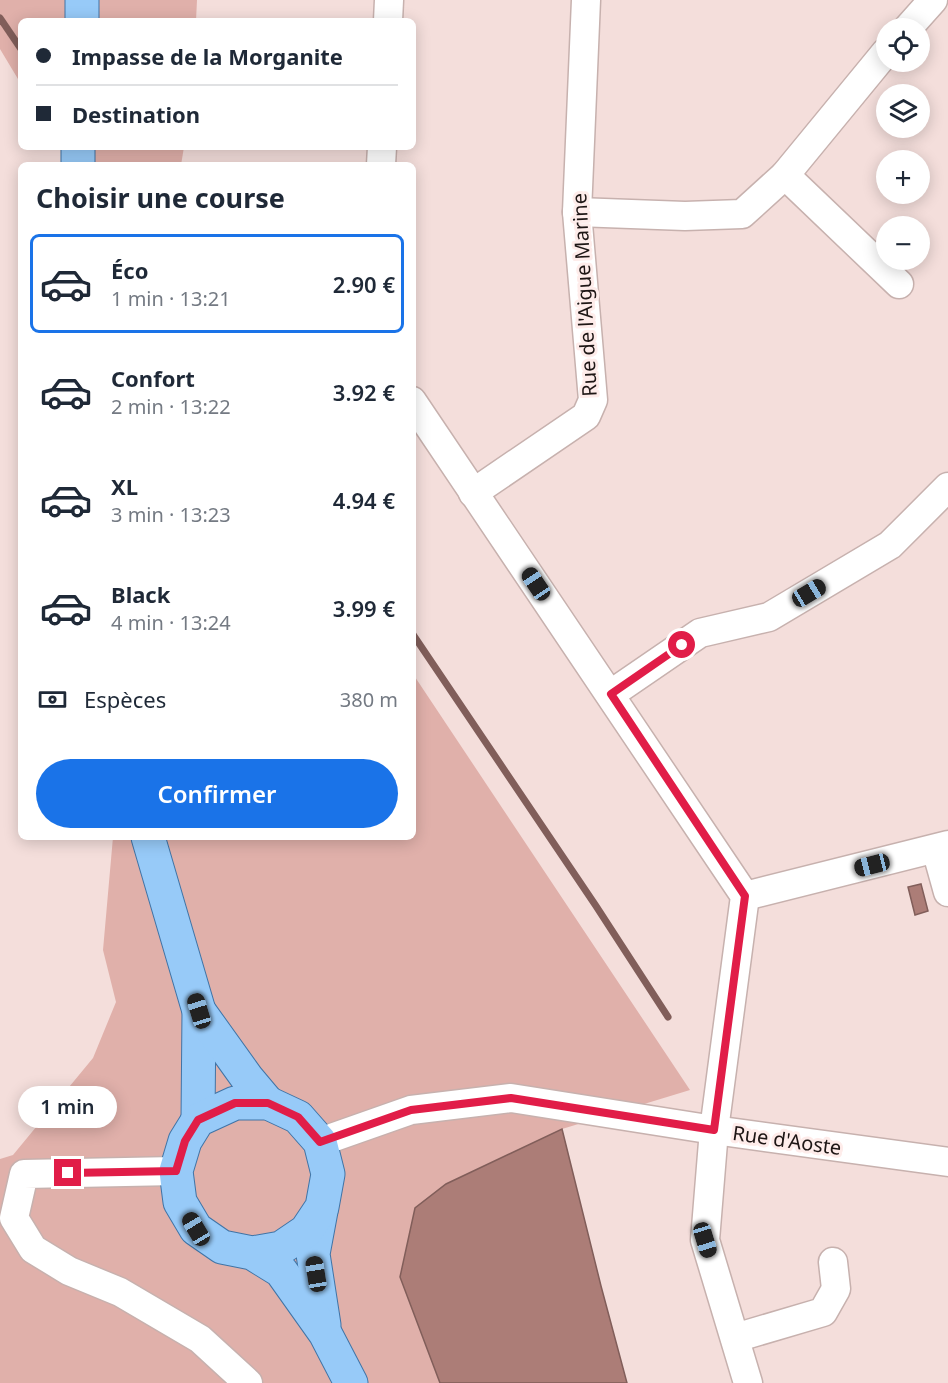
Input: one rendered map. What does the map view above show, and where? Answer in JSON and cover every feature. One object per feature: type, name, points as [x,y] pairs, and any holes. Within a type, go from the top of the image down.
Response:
[{"type":"main road","points":[[82,0],[82,18]]},
{"type":"main road","points":[[149,840],[199,1011],[198,1120],[185,1141],[176,1171],[180,1202],[196,1229],[222,1247],[252,1253],[281,1271],[325,1333],[351,1383]]},
{"type":"main road","points":[[199,1011],[247,1078],[268,1103],[298,1117],[320,1142],[328,1174],[313,1254],[325,1333]]},
{"type":"main road","points":[[198,1120],[235,1103],[268,1103]]},
{"type":"main road","points":[[252,1253],[281,1248],[298,1237],[306,1231],[322,1207]]},
{"type":"street","points":[[388,18],[389,0]]},
{"type":"street","name":"Rue de l'Aigue Marine","points":[[473,493],[586,416],[593,400],[577,212],[586,0]]},
{"type":"street","points":[[917,18],[933,0]]},
{"type":"street","points":[[577,212],[685,216],[742,214],[785,175],[876,64]]},
{"type":"street","points":[[785,175],[899,284]]},
{"type":"street","points":[[416,407],[745,896],[714,1130],[705,1240],[748,1383]]},
{"type":"street","points":[[611,694],[700,633],[769,617],[890,545],[948,487]]},
{"type":"street","points":[[745,896],[942,847],[948,892]]},
{"type":"street","name":"Rue d'Aoste","points":[[320,1142],[411,1110],[511,1098],[714,1130],[948,1162]]},
{"type":"street","points":[[176,1171],[24,1174],[14,1218],[33,1249],[69,1271],[120,1292],[200,1339],[248,1383]]},
{"type":"street","points":[[735,1338],[823,1312],[836,1289],[833,1262]]},
{"type":"shaded area","points":[[0,0],[197,0],[196,18],[18,18],[18,79],[0,49]]},
{"type":"shaded area","points":[[63,150],[184,150],[182,162],[71,162]]},
{"type":"shaded area","points":[[416,679],[690,1090],[562,1129],[627,1383],[0,1383],[0,1159],[13,1155],[93,1058],[116,1002],[103,950],[113,840],[416,840]]},
{"type":"shaded area","points":[[921,884],[928,911],[915,915],[908,887]]},
{"type":"shaded area","points":[[562,1129],[627,1383],[440,1383],[400,1277],[415,1208],[446,1184]]},
{"type":"waterway","points":[[0,18],[18,45]]},
{"type":"waterway","points":[[416,639],[668,1017]]},
{"type":"route","points":[[68,1173],[176,1171],[185,1141],[198,1120],[235,1103],[268,1103],[298,1117],[320,1142],[411,1110],[511,1098],[714,1130],[745,896],[611,694],[682,645]]}]
